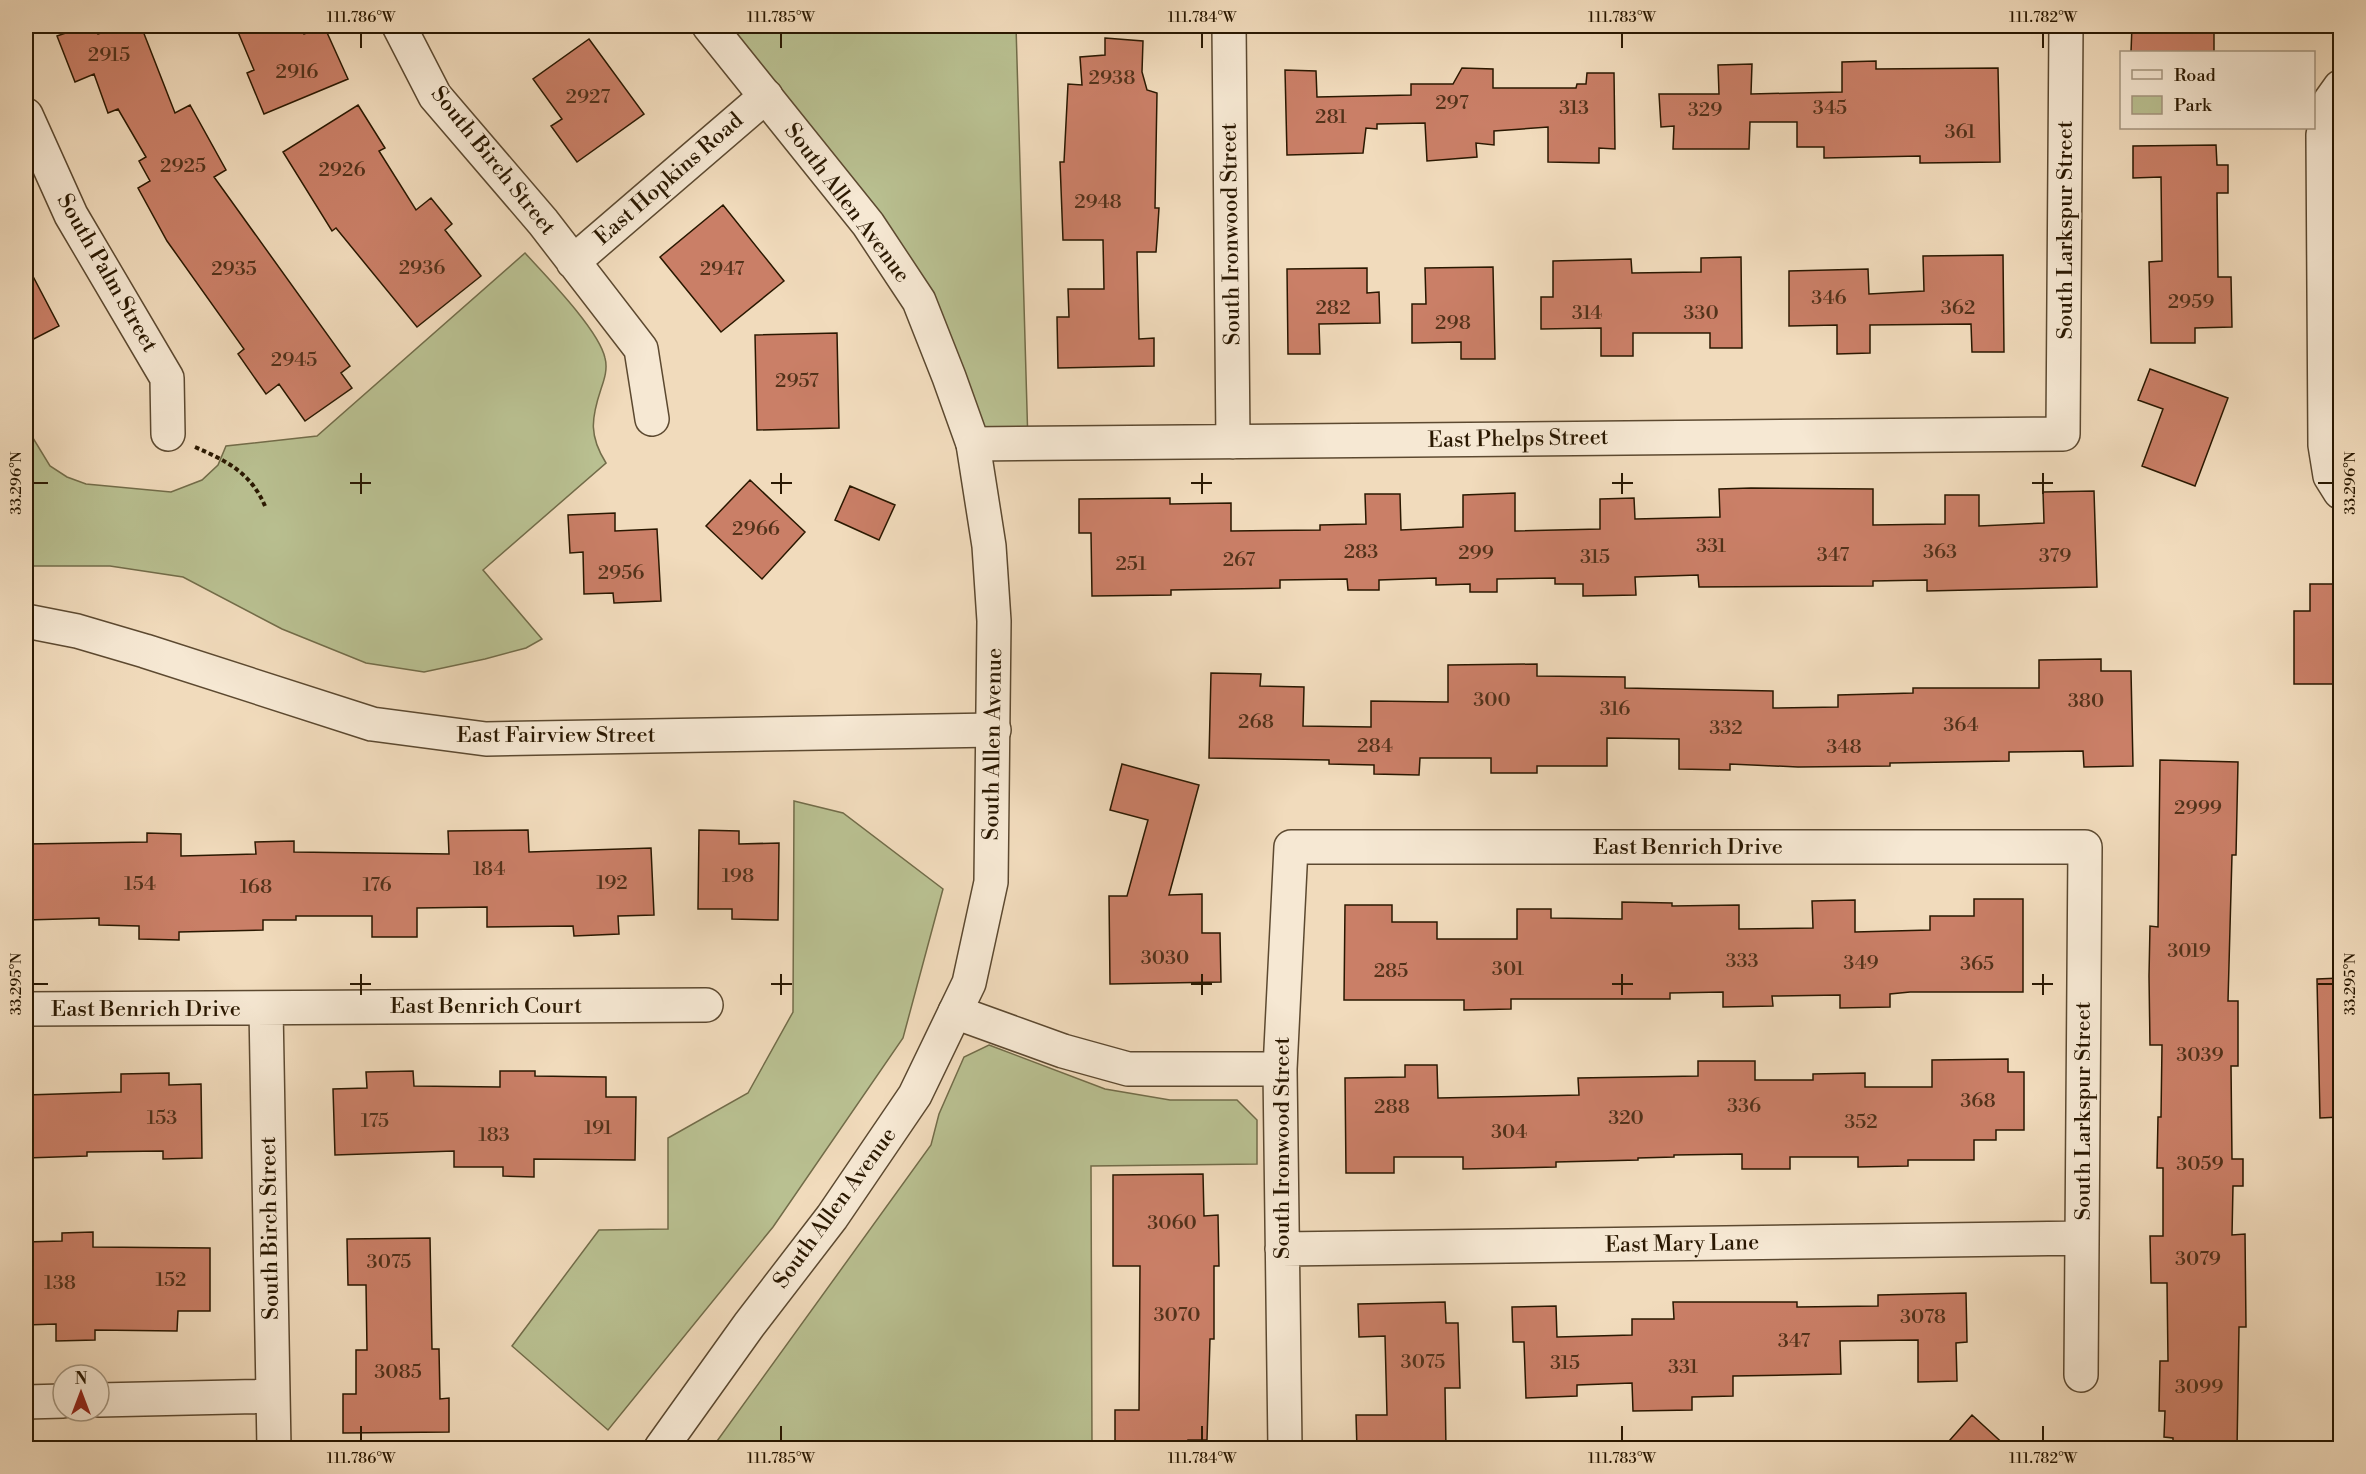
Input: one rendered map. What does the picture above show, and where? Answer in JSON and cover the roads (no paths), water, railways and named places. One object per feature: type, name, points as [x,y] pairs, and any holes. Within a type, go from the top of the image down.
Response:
[{"type":"street","name":"South Birch Street","points":[[399,26],[435,96],[543,222],[641,349],[652,419]]},
{"type":"street","name":"South Allen Avenue","points":[[661,1449],[749,1325],[832,1217],[909,1104],[969,983],[991,882],[994,621],[989,546],[973,444],[919,301],[868,224],[710,26]]},
{"type":"street","name":"South Ironwood Street","points":[[1229,26],[1233,442]]},
{"type":"street","name":"South Larkspur Street","points":[[2063,434],[2066,26]]},
{"type":"street","points":[[2340,87],[2330,101],[2323,135],[2325,445],[2330,476],[2340,492]]},
{"type":"street","name":"East Hopkins Road","points":[[573,262],[765,96]]},
{"type":"street","name":"South Palm Street","points":[[26,116],[37,174],[71,214],[167,378],[168,434]]},
{"type":"street","name":"East Phelps Street","points":[[973,444],[2063,434]]},
{"type":"street","name":"East Fairview Street","points":[[26,621],[77,631],[134,647],[372,724],[446,735],[486,739],[994,730]]},
{"type":"street","name":"South Ironwood Street","points":[[1285,1449],[1280,1069],[1291,847]]},
{"type":"street","name":"East Benrich Drive","points":[[1291,847],[2085,847]]},
{"type":"street","name":"South Larkspur Street","points":[[2081,1375],[2085,847]]},
{"type":"street","name":"East Benrich Court","points":[[266,1008],[706,1005]]},
{"type":"street","name":"South Birch Street","points":[[266,1008],[274,1449]]},
{"type":"street","name":"East Benrich Drive","points":[[26,1009],[266,1008]]},
{"type":"street","points":[[955,1012],[1063,1051],[1128,1069],[1280,1069]]},
{"type":"street","name":"East Mary Lane","points":[[1282,1249],[2082,1238]]},
{"type":"street","points":[[111,1400],[273,1396]]},
{"type":"street","points":[[26,1402],[51,1401]]}]
